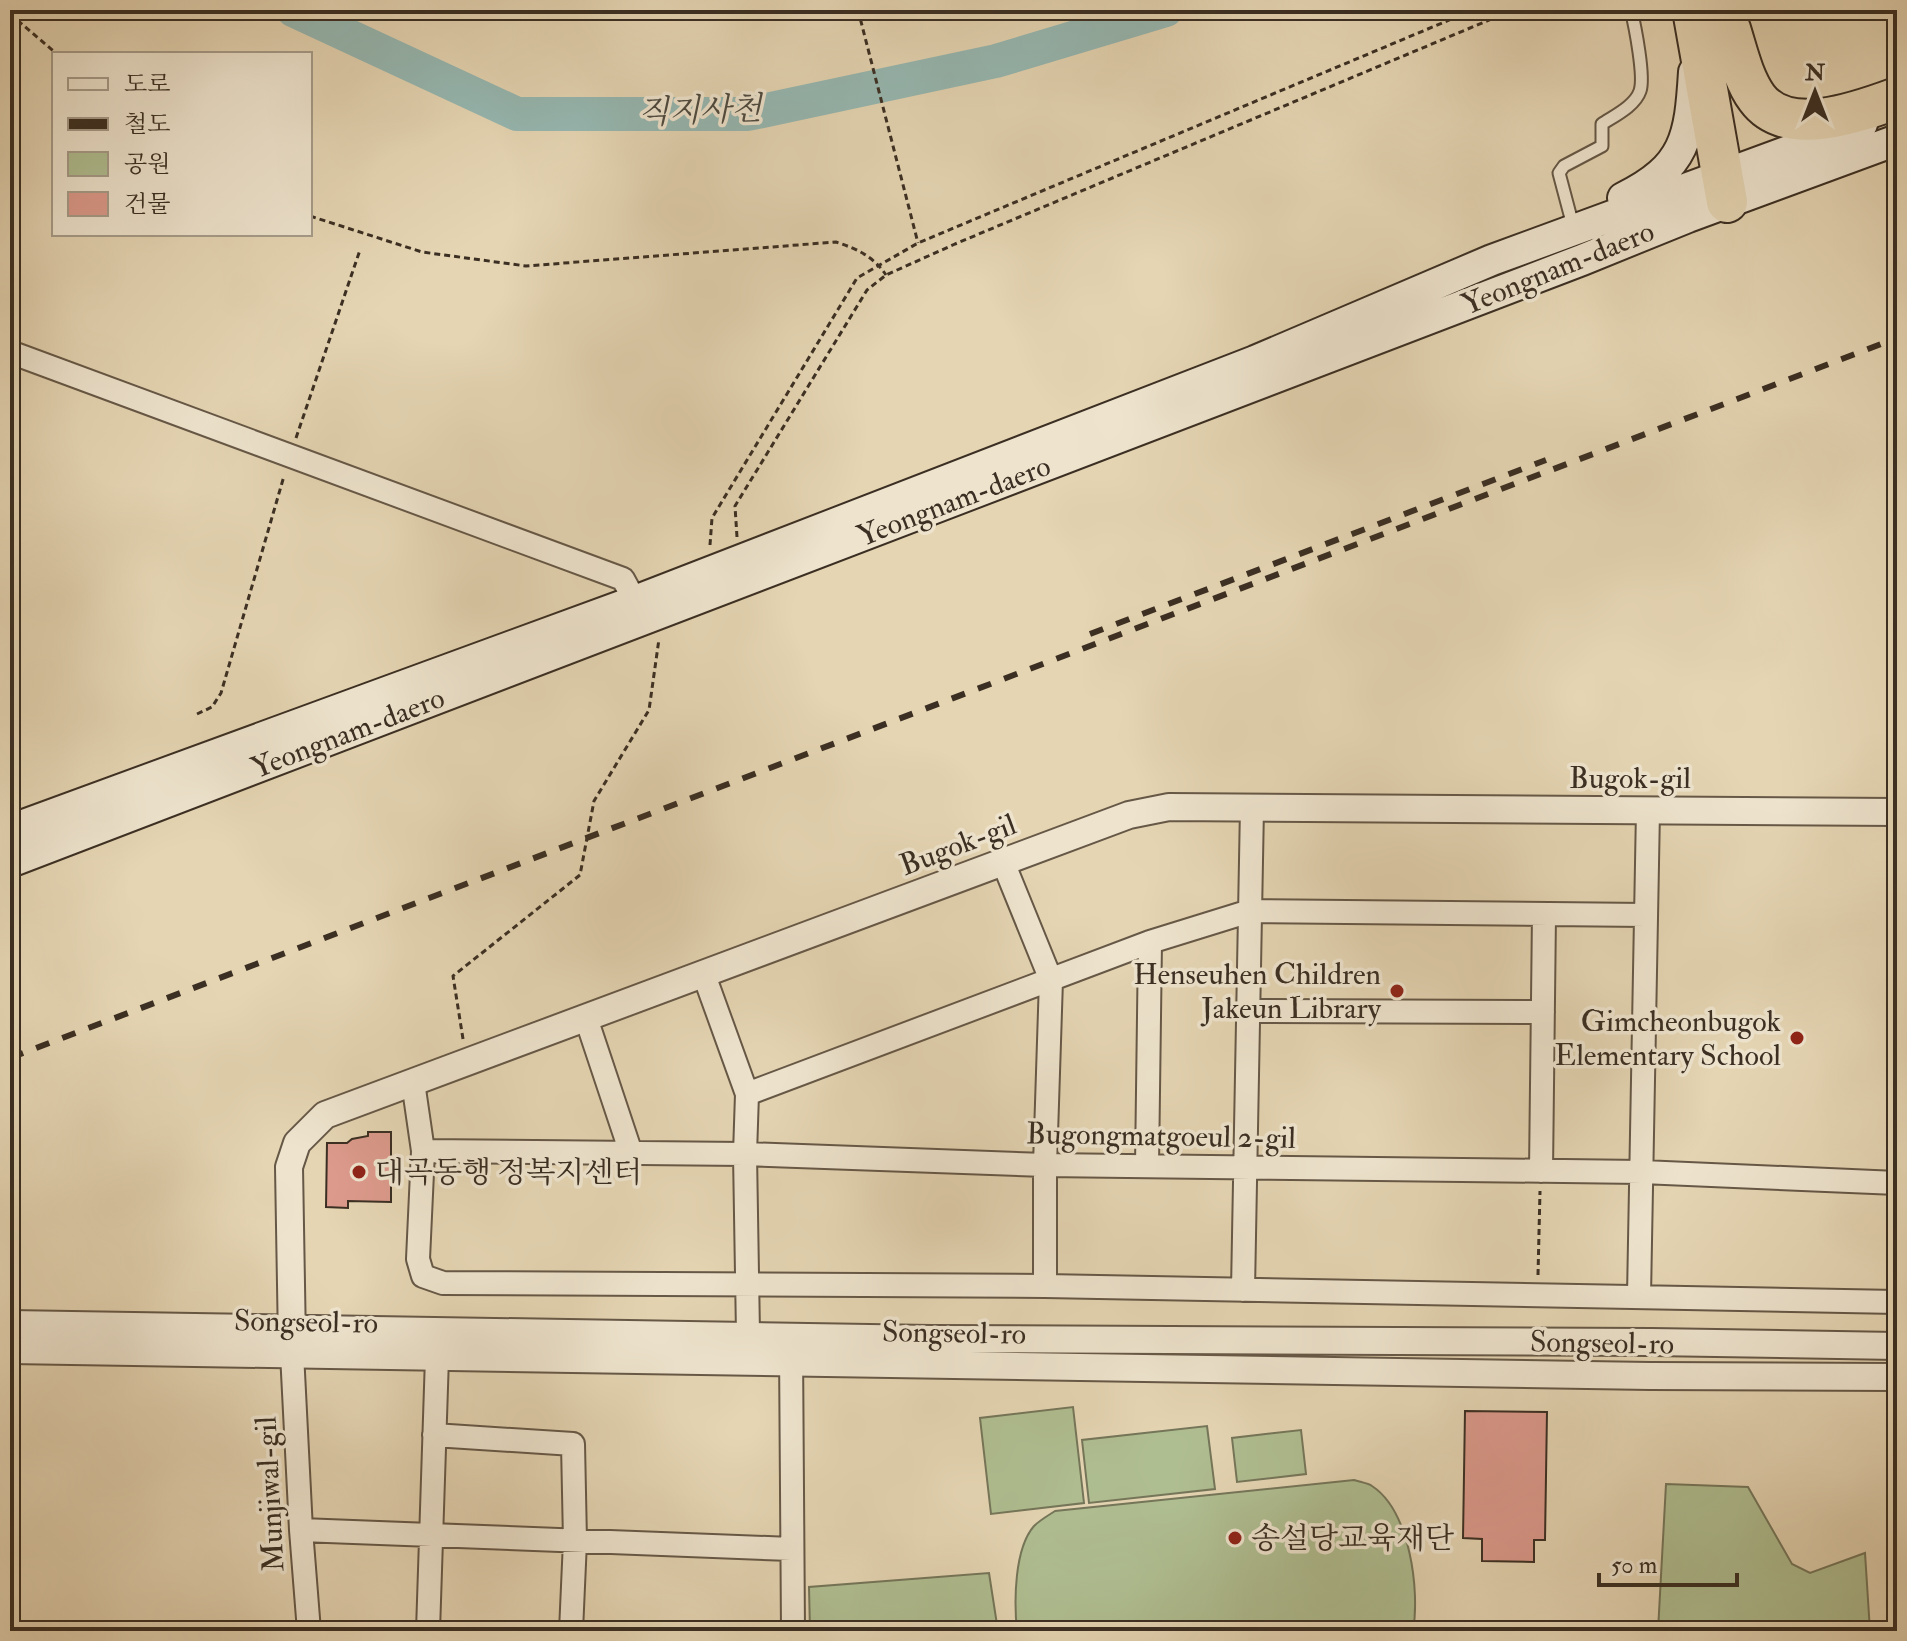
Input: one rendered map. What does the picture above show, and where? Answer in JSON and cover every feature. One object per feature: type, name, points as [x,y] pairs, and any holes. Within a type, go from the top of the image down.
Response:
[{"type":"highway","points":[[1711,20],[1758,100],[1775,113],[1795,120],[1825,119],[1862,111],[1897,98]]},
{"type":"highway","points":[[1711,20],[1737,185]]},
{"type":"main road","points":[[1492,260],[1628,196],[1667,170],[1681,152],[1689,127],[1692,98],[1711,20]]},
{"type":"main road","name":"Yeongnam-daero","points":[[10,862],[1582,260],[1897,110]]},
{"type":"main road","name":"Yeongnam-daero","points":[[10,830],[635,601],[1255,361],[1492,260],[1897,140]]},
{"type":"street","points":[[10,352],[623,579],[635,601]]},
{"type":"street","name":"Bugok-gil","points":[[292,1340],[289,1167],[297,1143],[325,1115],[1129,815],[1169,807],[1897,812]]},
{"type":"street","points":[[1243,1290],[1252,807]]},
{"type":"street","points":[[1639,1296],[1648,810]]},
{"type":"street","points":[[1003,862],[1051,980],[1045,1286]]},
{"type":"street","points":[[747,1094],[1150,942],[1250,911],[1646,915]]},
{"type":"street","points":[[1541,1171],[1544,914]]},
{"type":"street","points":[[1147,1166],[1150,942]]},
{"type":"street","points":[[704,975],[747,1094],[748,1334]]},
{"type":"street","points":[[1248,1011],[1543,1012]]},
{"type":"street","points":[[586,1018],[631,1153]]},
{"type":"street","points":[[413,1082],[423,1151],[418,1259],[423,1276],[443,1283],[1045,1286],[1897,1302]]},
{"type":"street","name":"Bugongmatgoeul 2-gil","points":[[423,1151],[745,1154],[1245,1169],[1642,1172],[1897,1183]]},
{"type":"street","name":"Songseol-ro","points":[[10,1324],[292,1340],[437,1357],[1897,1377]]},
{"type":"street","name":"Songseol-ro","points":[[10,1350],[292,1340],[748,1334],[931,1339],[1897,1346]]},
{"type":"street","points":[[791,1335],[793,1631]]},
{"type":"street","name":"Munjiwal-gil","points":[[292,1340],[309,1631]]},
{"type":"street","points":[[428,1631],[437,1357]]},
{"type":"street","points":[[434,1435],[573,1444],[575,1541],[571,1631]]},
{"type":"street","points":[[301,1530],[791,1549]]},
{"type":"lane","points":[[1572,222],[1559,173],[1564,166],[1602,146],[1602,124],[1634,101],[1641,90],[1637,32],[1631,10]]},
{"type":"path","points":[[858,10],[918,243]]},
{"type":"path","points":[[707,572],[712,518],[857,278],[918,243],[1473,10]]},
{"type":"path","points":[[738,560],[735,506],[867,290],[886,275],[1466,27],[1513,10]]},
{"type":"path","points":[[10,14],[55,52]]},
{"type":"path","points":[[312,217],[422,252],[526,266],[836,242],[859,249],[886,275]]},
{"type":"path","points":[[197,714],[212,707],[221,693],[290,456],[360,250]]},
{"type":"path","points":[[467,1062],[453,976],[580,875],[594,801],[649,710],[663,612]]},
{"type":"path","points":[[1538,1294],[1541,1171]]},
{"type":"green space","points":[[1073,1407],[1084,1503],[991,1514],[980,1418]]},
{"type":"green space","points":[[1207,1426],[1215,1489],[1089,1503],[1082,1440]]},
{"type":"green space","points":[[1301,1430],[1306,1474],[1237,1482],[1232,1438]]},
{"type":"green space","points":[[1354,1480],[1370,1485],[1385,1498],[1404,1532],[1415,1595],[1413,1631],[1017,1631],[1016,1591],[1022,1548],[1034,1526],[1055,1511]]},
{"type":"green space","points":[[1666,1484],[1748,1487],[1792,1564],[1810,1573],[1865,1553],[1870,1631],[1658,1631]]},
{"type":"green space","points":[[989,1573],[998,1631],[810,1631],[809,1587]]},
{"type":"building","name":"대곡동행 정복지센터","points":[[368,1132],[391,1132],[391,1202],[348,1201],[348,1208],[326,1207],[327,1143],[347,1143],[368,1136]]},
{"type":"building","points":[[1465,1411],[1547,1412],[1545,1540],[1534,1540],[1534,1562],[1482,1561],[1482,1539],[1463,1538]]},
{"type":"waterway","name":"직지사천","points":[[293,10],[517,114],[748,114],[996,61],[1166,10]]},
{"type":"railway","points":[[10,1058],[1897,338]]},
{"type":"railway","points":[[1090,634],[1546,460]]},
{"type":"place","name":"Henseuhen Children Jakeun Library","points":[[1397,991]]},
{"type":"place","name":"Gimcheonbugok Elementary School","points":[[1797,1038]]},
{"type":"place","name":"대곡동행 정복지센터","points":[[359,1172]]},
{"type":"place","name":"송설당교육재단","points":[[1235,1538]]}]
